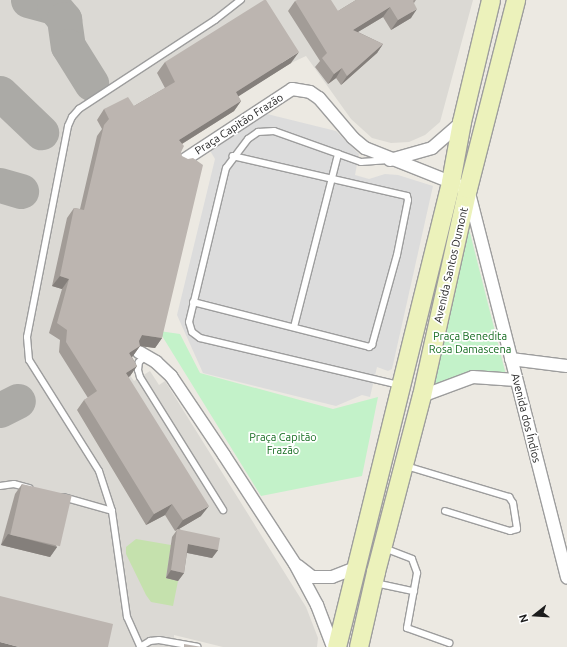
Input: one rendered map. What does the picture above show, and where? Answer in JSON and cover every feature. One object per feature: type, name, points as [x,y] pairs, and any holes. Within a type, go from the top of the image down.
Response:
[{"type":"main road","name":"Avenida Santos Dumont","points":[[337,647],[451,182],[462,122],[491,0]]},
{"type":"main road","name":"Avenida Santos Dumont","points":[[359,647],[374,577],[422,396],[468,189],[516,0]]},
{"type":"main road","points":[[474,69],[497,75]]},
{"type":"main road","points":[[356,568],[374,577]]},
{"type":"street","name":"Praça Capitão Frazão","points":[[181,162],[292,89],[310,92],[319,98],[353,138],[365,148],[390,160],[468,189]]},
{"type":"street","points":[[390,160],[432,148],[462,122]]},
{"type":"street","name":"Avenida dos Índios","points":[[468,189],[567,578]]},
{"type":"street","points":[[143,354],[171,376],[295,564],[317,605],[333,647]]},
{"type":"street","points":[[511,359],[567,366]]},
{"type":"street","points":[[422,396],[473,377],[516,380]]},
{"type":"street","points":[[295,564],[312,577],[332,577],[356,568]]},
{"type":"lane","points":[[197,647],[159,640],[140,647],[127,617],[112,511],[99,471],[34,369],[27,348],[27,337],[68,126],[79,109],[215,20],[241,0]]},
{"type":"lane","points":[[390,160],[361,162],[283,134],[265,130],[248,139],[233,156],[226,168],[189,322],[192,332],[200,338],[401,386]]},
{"type":"lane","points":[[294,328],[338,154]]},
{"type":"lane","points":[[193,302],[371,347],[397,255],[408,200],[407,196],[332,180],[233,156]]},
{"type":"lane","points":[[143,354],[139,362],[138,370],[140,377],[223,510]]},
{"type":"lane","points":[[404,465],[509,497],[513,503],[517,529],[510,531],[445,511]]},
{"type":"lane","points":[[0,486],[14,484],[37,490]]},
{"type":"lane","points":[[52,494],[112,511]]},
{"type":"lane","points":[[382,547],[412,559],[417,573],[407,628],[449,643]]},
{"type":"lane","points":[[374,577],[414,591]]},
{"type":"shaded area","points":[[0,0],[473,0],[440,122],[425,135],[409,142],[391,143],[372,138],[351,119],[306,56],[291,63],[229,102],[234,111],[172,150],[147,347],[122,364],[134,381],[150,371],[159,385],[165,381],[306,607],[318,638],[317,647],[223,647],[174,635],[174,647],[0,647]]},
{"type":"shaded area","points":[[267,114],[336,131],[359,154],[355,175],[369,179],[385,174],[398,175],[433,186],[392,369],[388,371],[377,367],[370,397],[362,395],[336,406],[203,373],[177,315],[215,159],[209,149]]},
{"type":"green space","name":"Praça Benedita Rosa Damascena","points":[[469,229],[506,375],[477,371],[432,387]]},
{"type":"green space","name":"Praça Capitão Frazão","points":[[159,331],[180,334],[200,373],[333,409],[378,397],[362,476],[261,496]]},
{"type":"green space","points":[[136,539],[171,545],[166,578],[178,581],[173,606],[151,602],[146,595],[126,554],[126,547]]},
{"type":"building","points":[[266,0],[299,52],[236,92],[241,101],[179,140],[184,146],[181,152],[182,156],[188,159],[193,158],[203,165],[162,338],[142,335],[139,341],[140,346],[129,353],[137,366],[126,373],[209,506],[183,520],[172,504],[154,514],[84,400],[97,391],[66,342],[67,330],[57,323],[69,279],[60,276],[74,208],[84,210],[104,125],[109,119],[104,109],[128,97],[134,106],[175,82],[165,62]]},
{"type":"building","points":[[331,0],[338,11],[356,0],[414,0],[413,1],[417,9],[398,20],[390,7],[353,30],[383,44],[347,76],[342,68],[334,74],[322,58],[327,53],[295,1]]},
{"type":"building","points":[[22,484],[72,495],[60,546],[10,535]]},
{"type":"building","points":[[177,529],[220,538],[218,550],[188,544],[184,573],[171,570]]},
{"type":"building","points":[[0,596],[113,624],[108,647],[19,647],[0,642]]},
{"type":"building","points":[[184,644],[202,647],[184,647]]},
{"type":"taxiway","points":[[28,0],[54,7],[64,19],[68,46],[91,83]]},
{"type":"taxiway","points":[[0,93],[41,132]]},
{"type":"taxiway","points":[[0,185],[21,191]]},
{"type":"taxiway","points":[[0,410],[18,401]]}]
